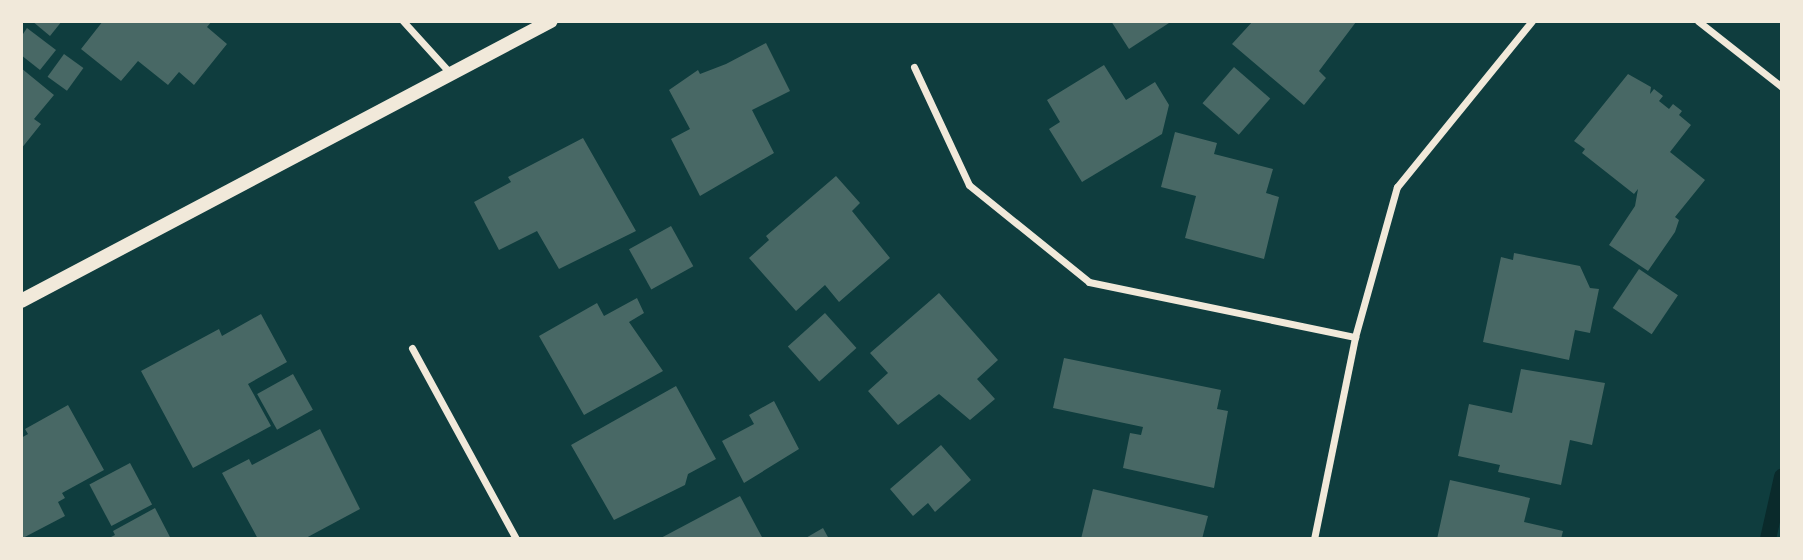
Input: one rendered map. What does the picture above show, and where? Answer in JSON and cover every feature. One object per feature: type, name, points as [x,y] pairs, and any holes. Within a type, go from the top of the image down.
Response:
[{"type":"main road","points":[[21,302],[551,21]]},
{"type":"street","points":[[403,21],[452,75]]},
{"type":"street","points":[[1314,539],[1355,337],[1397,187],[1532,21]]},
{"type":"street","points":[[1698,21],[1782,88]]},
{"type":"street","points":[[914,67],[969,185],[1089,282],[1355,337]]},
{"type":"street","points":[[412,348],[516,539]]},
{"type":"building","points":[[32,21],[62,21],[50,36]]},
{"type":"building","points":[[103,21],[212,21],[207,27],[227,44],[194,85],[179,72],[168,85],[138,61],[121,81],[81,49]]},
{"type":"building","points":[[1111,21],[1167,21],[1169,23],[1129,49]]},
{"type":"building","points":[[1253,21],[1356,22],[1319,71],[1326,78],[1304,105],[1232,44]]},
{"type":"building","points":[[27,28],[56,50],[40,70],[21,55],[21,37]]},
{"type":"building","points":[[766,43],[790,91],[752,110],[774,153],[700,196],[671,139],[690,129],[669,90],[698,70],[700,74],[726,64]]},
{"type":"building","points":[[64,54],[83,68],[67,91],[48,77]]},
{"type":"building","points":[[1104,65],[1126,100],[1155,82],[1169,105],[1162,134],[1082,182],[1049,129],[1060,122],[1047,100]]},
{"type":"building","points":[[1234,67],[1270,98],[1239,135],[1203,103]]},
{"type":"building","points":[[21,68],[54,95],[34,119],[41,124],[21,149]]},
{"type":"building","points":[[1628,74],[1651,87],[1650,94],[1654,89],[1663,96],[1659,101],[1669,109],[1673,104],[1682,111],[1679,115],[1691,125],[1670,152],[1705,180],[1675,217],[1679,220],[1675,232],[1648,271],[1609,245],[1635,206],[1638,189],[1634,194],[1582,153],[1585,149],[1574,141]]},
{"type":"building","points":[[1175,132],[1217,143],[1214,154],[1273,169],[1266,193],[1279,197],[1264,259],[1185,238],[1196,196],[1161,187]]},
{"type":"building","points":[[583,138],[636,231],[559,269],[537,231],[499,250],[474,202],[511,182],[508,177]]},
{"type":"building","points":[[836,176],[860,203],[852,211],[890,258],[839,302],[825,285],[796,311],[749,258],[769,240],[766,236]]},
{"type":"building","points":[[671,226],[693,266],[651,290],[629,249]]},
{"type":"building","points":[[1514,253],[1580,266],[1590,288],[1599,289],[1590,333],[1575,330],[1569,360],[1483,342],[1501,257],[1513,260]]},
{"type":"building","points":[[1639,269],[1678,295],[1652,334],[1613,308]]},
{"type":"building","points":[[939,293],[998,360],[977,379],[995,399],[970,420],[939,394],[898,425],[868,391],[888,373],[870,353]]},
{"type":"building","points":[[637,298],[644,313],[629,322],[663,371],[584,415],[539,336],[597,303],[604,316]]},
{"type":"building","points":[[825,313],[856,348],[819,381],[788,346]]},
{"type":"building","points":[[261,314],[287,362],[248,384],[271,426],[193,468],[141,371],[219,329],[222,336]]},
{"type":"building","points":[[1064,358],[1221,390],[1217,409],[1228,411],[1214,488],[1123,468],[1130,433],[1141,435],[1143,427],[1053,408]]},
{"type":"building","points":[[1521,369],[1605,383],[1592,445],[1570,440],[1561,485],[1498,472],[1500,465],[1458,456],[1469,404],[1512,413]]},
{"type":"building","points":[[293,374],[313,410],[277,430],[257,394]]},
{"type":"building","points":[[676,386],[716,459],[688,474],[685,485],[614,520],[571,445]]},
{"type":"building","points":[[774,401],[799,449],[744,483],[722,441],[754,424],[749,415]]},
{"type":"building","points":[[68,405],[104,470],[62,493],[65,498],[58,502],[65,516],[21,539],[21,438],[28,434],[25,429]]},
{"type":"building","points":[[320,429],[360,509],[304,539],[258,539],[222,473],[249,459],[252,465]]},
{"type":"building","points":[[941,445],[971,480],[935,512],[928,503],[913,516],[890,489]]},
{"type":"building","points":[[130,463],[152,504],[111,526],[89,485]]},
{"type":"building","points":[[1450,480],[1530,498],[1524,522],[1563,531],[1561,539],[1437,539]]},
{"type":"building","points":[[1093,489],[1208,516],[1202,539],[1081,539]]},
{"type":"building","points":[[740,496],[763,539],[659,539]]},
{"type":"building","points":[[155,508],[171,539],[107,539],[115,535],[113,531]]},
{"type":"building","points":[[823,528],[829,539],[804,539]]},
{"type":"waterway","points":[[1768,539],[1782,477]]}]
